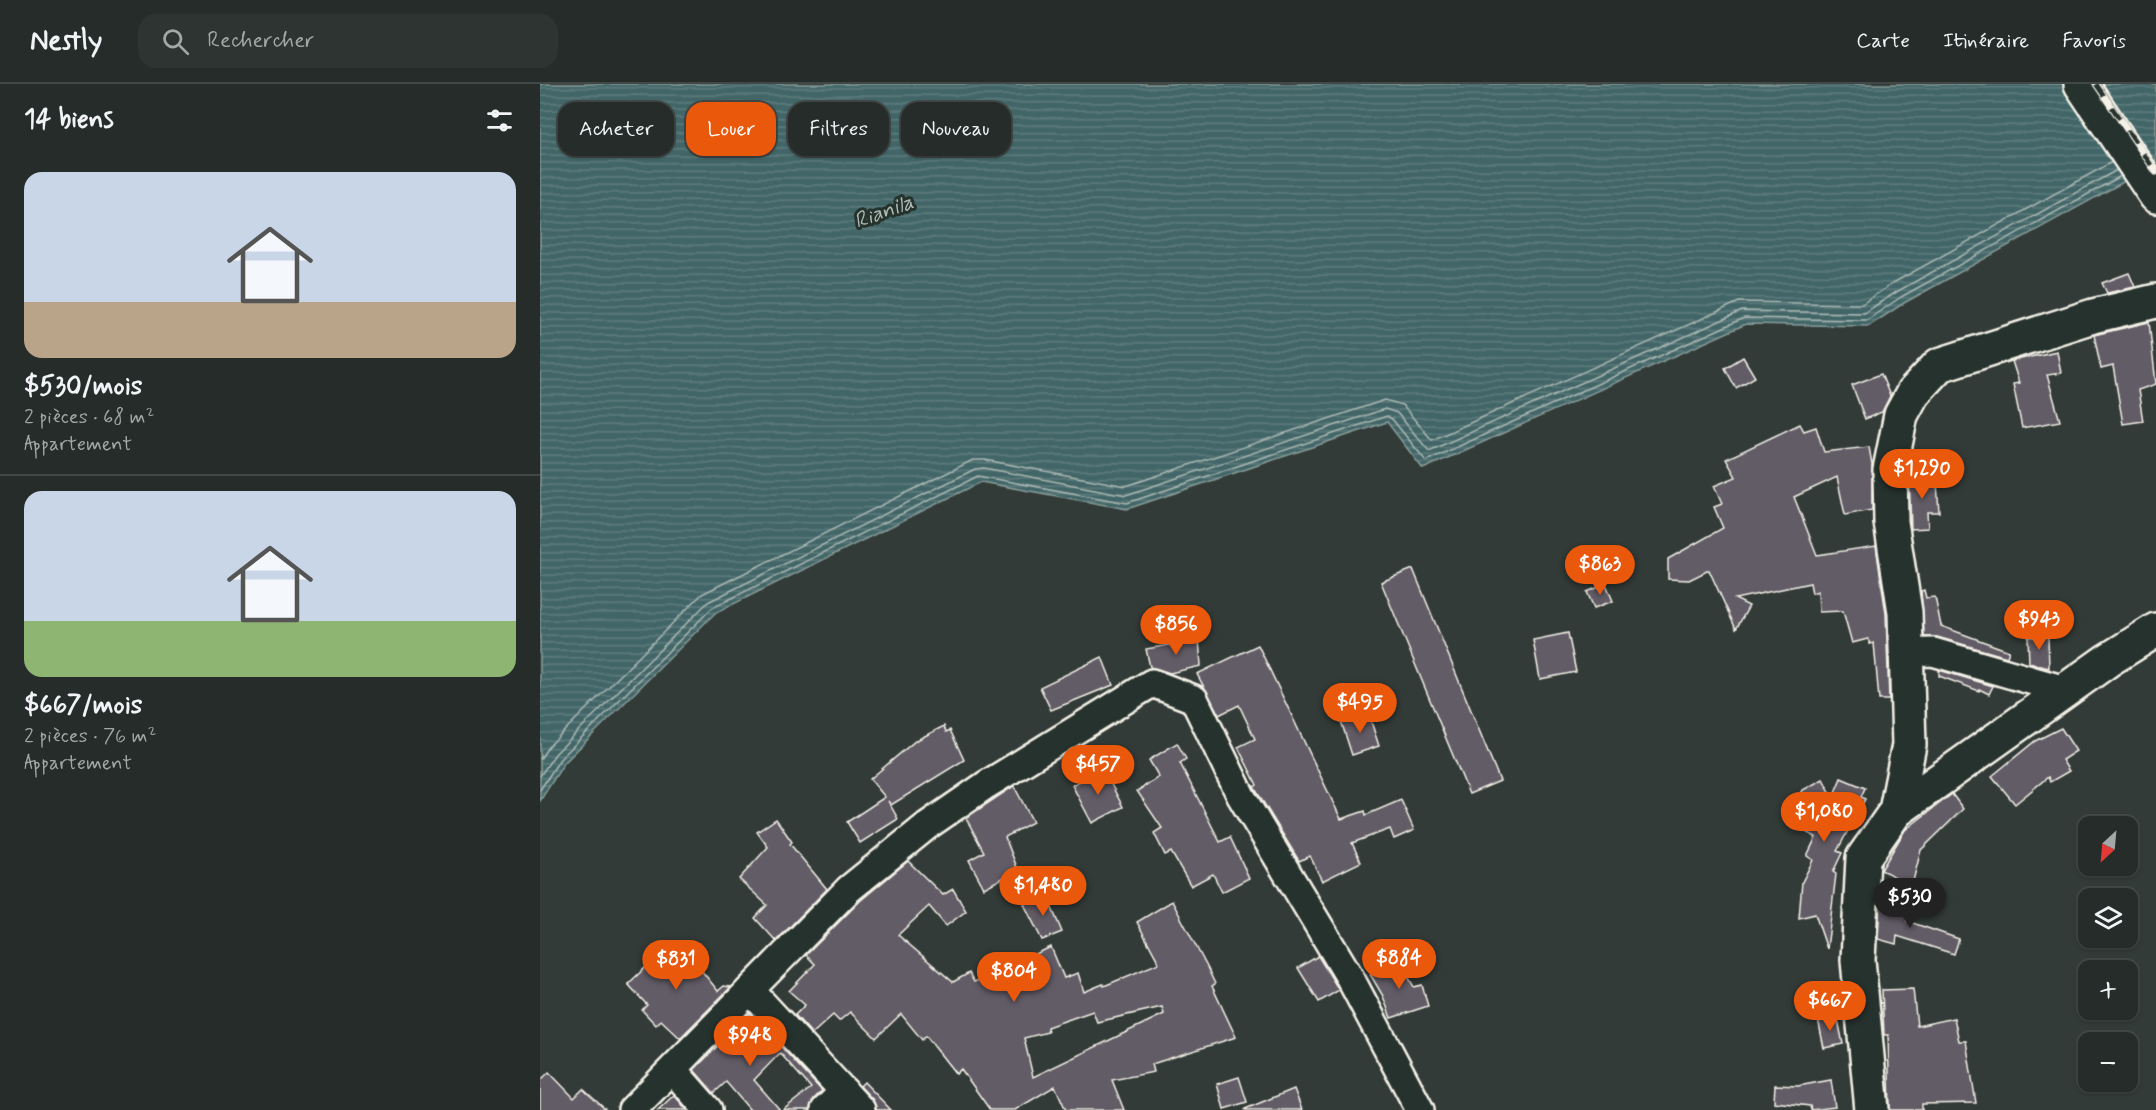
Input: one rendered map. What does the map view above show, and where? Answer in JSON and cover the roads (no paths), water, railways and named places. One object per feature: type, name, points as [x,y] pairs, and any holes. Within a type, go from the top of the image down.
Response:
[{"type":"main road","points":[[2081,84],[2156,196]]},
{"type":"main road","points":[[1896,811],[1909,745],[1904,653],[1905,612],[1891,522],[1890,470],[1900,415],[1913,393],[1939,365],[2093,316],[2156,301]]},
{"type":"main road","points":[[1872,1110],[1858,960],[1859,897],[1863,858],[1896,811],[2066,690],[2156,630]]},
{"type":"street","points":[[1904,653],[1933,652],[2066,690]]},
{"type":"street","points":[[632,1110],[849,889],[928,825],[986,784],[1152,682],[1194,699],[1241,796],[1349,976],[1420,1110]]},
{"type":"street","points":[[750,990],[853,1101],[825,1110]]},
{"type":"street","points":[[673,1070],[708,1110]]},
{"type":"water","name":"Rianila","points":[[540,84],[2156,84],[2156,164],[1904,303],[1869,326],[1746,324],[1423,469],[1387,422],[1127,509],[981,482],[715,613],[564,763],[540,801]]},
{"type":"railway","points":[[2096,84],[2156,172]]}]
